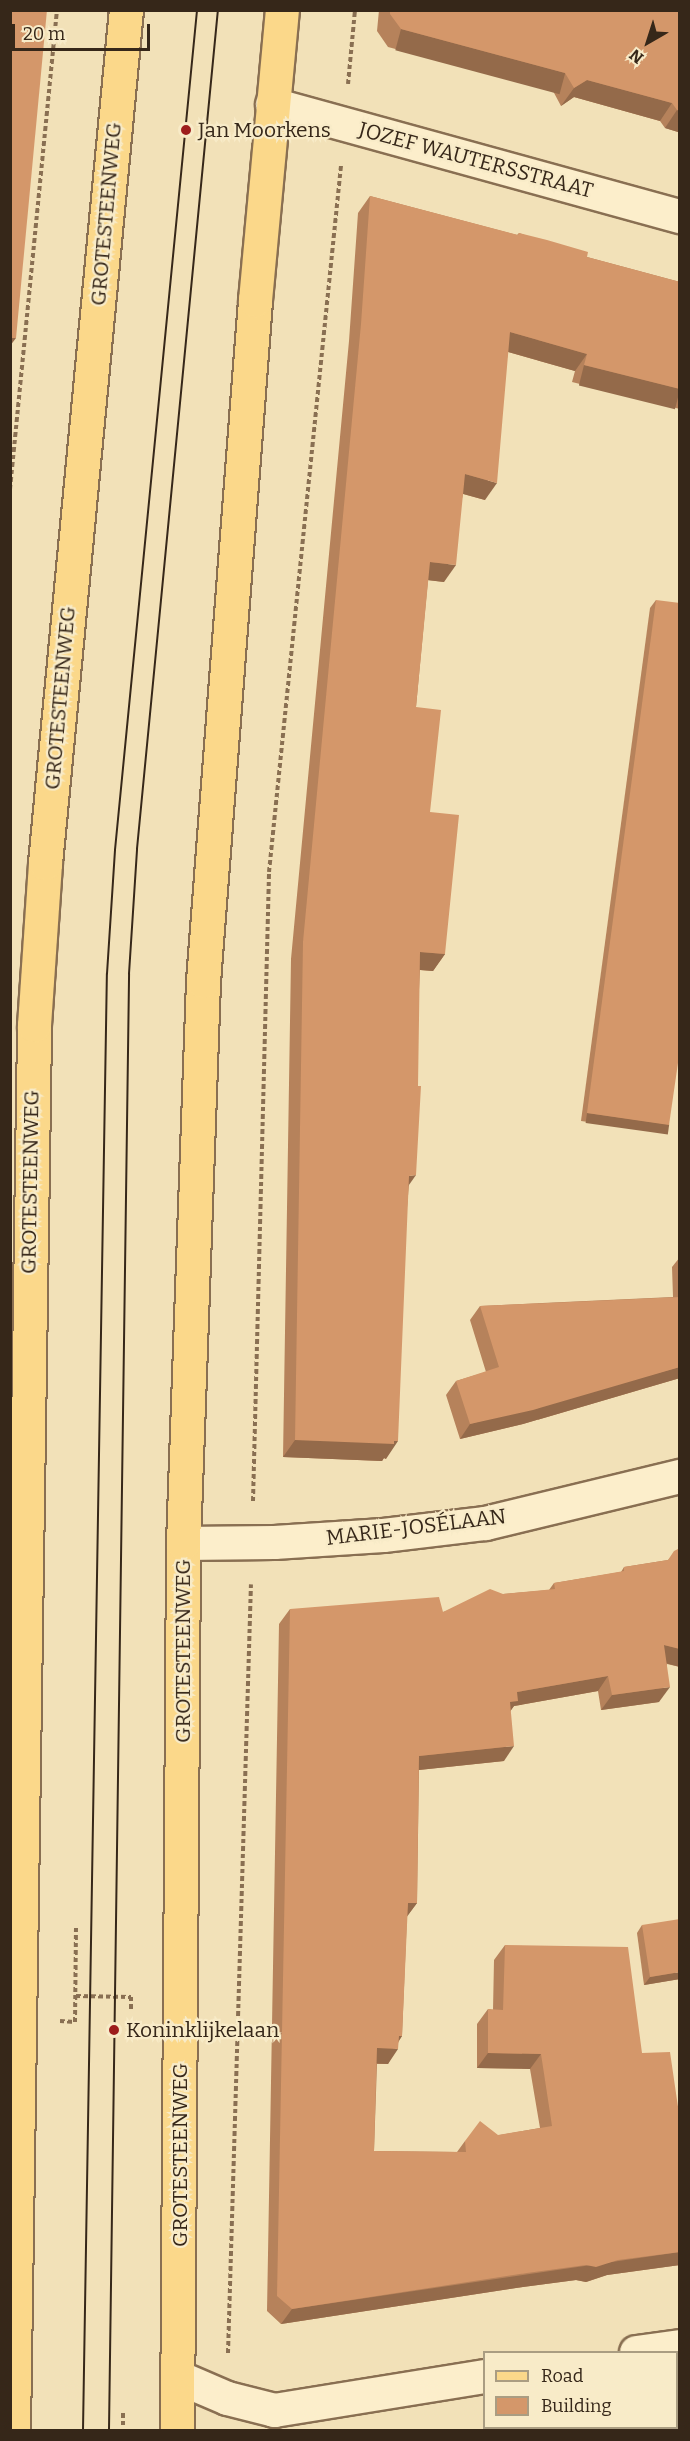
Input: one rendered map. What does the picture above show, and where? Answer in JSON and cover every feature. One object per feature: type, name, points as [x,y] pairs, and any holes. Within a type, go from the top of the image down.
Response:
[{"type":"main road","name":"GROTESTEENWEG","points":[[13,2430],[34,1015],[46,851],[126,10]]},
{"type":"main road","name":"GROTESTEENWEG","points":[[177,2430],[183,1543],[203,981],[272,104],[282,10]]},
{"type":"street","name":"JOZEF WAUTERSSTRAAT","points":[[272,104],[680,216]]},
{"type":"street","name":"MARIE-JOSÉLAAN","points":[[183,1543],[252,1543],[383,1534],[485,1523],[680,1476]]},
{"type":"street","points":[[643,2351],[680,2346]]},
{"type":"street","points":[[178,2377],[227,2398],[274,2410],[483,2376]]},
{"type":"path","points":[[10,489],[57,10]]},
{"type":"path","points":[[227,2398],[269,872],[355,10]]},
{"type":"path","points":[[56,2021],[75,2022],[76,1928]]},
{"type":"path","points":[[76,1995],[131,1997],[131,2008]]},
{"type":"path","points":[[123,2410],[123,2425]]},
{"type":"building","points":[[10,10],[47,10],[16,338],[10,338]]},
{"type":"building","points":[[390,10],[680,10],[680,111],[672,103],[587,80],[574,88],[565,73],[401,29],[390,14]]},
{"type":"building","points":[[370,196],[518,235],[519,233],[547,240],[588,252],[587,257],[680,282],[680,389],[584,365],[587,354],[510,332],[497,483],[465,474],[456,565],[430,562],[416,707],[441,710],[430,812],[459,815],[445,954],[420,952],[418,1086],[421,1086],[416,1175],[409,1176],[398,1441],[394,1441],[394,1444],[295,1440],[303,942],[361,324]]},
{"type":"building","points":[[656,600],[680,603],[680,1049],[669,1125],[587,1113]]},
{"type":"building","points":[[680,1297],[680,1367],[533,1410],[470,1424],[456,1381],[499,1367],[480,1306]]},
{"type":"building","points":[[680,1548],[680,1649],[664,1645],[670,1687],[612,1695],[608,1676],[517,1692],[518,1701],[510,1702],[514,1746],[419,1756],[417,1903],[408,1903],[402,2036],[399,2036],[398,2049],[377,2048],[374,2151],[466,2152],[465,2141],[480,2121],[498,2135],[552,2126],[541,2054],[488,2053],[488,2009],[503,2010],[505,1945],[628,1947],[642,2053],[670,2052],[678,2107],[680,2106],[680,2252],[618,2260],[596,2267],[586,2265],[527,2273],[292,2309],[277,2296],[290,1609],[439,1597],[443,1612],[490,1589],[503,1594],[555,1589],[554,1583],[624,1571],[624,1567],[668,1560],[674,1551]]},
{"type":"building","points":[[680,1919],[680,1972],[650,1977],[642,1925]]},
{"type":"tram line","points":[[83,2430],[107,974],[115,850],[197,10]]},
{"type":"tram line","points":[[109,2430],[129,974],[137,849],[218,10]]},
{"type":"place","name":"Jan Moorkens","points":[[186,130]]},
{"type":"place","name":"Koninklijkelaan","points":[[114,2030]]}]
